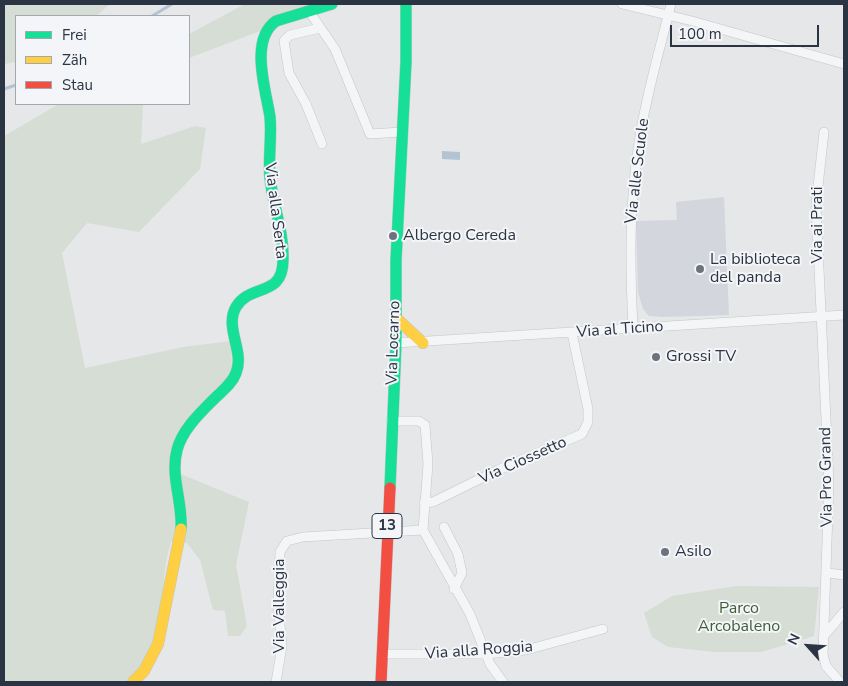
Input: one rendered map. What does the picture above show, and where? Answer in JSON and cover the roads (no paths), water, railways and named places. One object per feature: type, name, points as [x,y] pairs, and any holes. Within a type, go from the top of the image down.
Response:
[{"type":"street","name":"Via alla Serta","points":[[133,682],[144,672],[154,654],[164,617],[172,567],[181,538],[181,504],[175,469],[177,448],[200,414],[237,372],[238,361],[232,322],[238,305],[246,298],[274,284],[282,271],[281,246],[268,160],[270,121],[264,89],[263,41],[266,28],[273,22],[332,4]]},
{"type":"street","name":"Via Locarno","points":[[381,682],[391,421],[396,343],[396,260],[406,62],[406,4]]},
{"type":"street","points":[[622,4],[844,64]]},
{"type":"street","name":"Via alle Scuole","points":[[633,328],[630,243],[636,165],[641,130],[671,4]]},
{"type":"street","points":[[309,11],[338,56],[370,134],[401,132]]},
{"type":"street","points":[[320,28],[290,35],[284,42],[289,73],[306,104],[322,144]]},
{"type":"street","name":"Via ai Prati","points":[[820,317],[816,204],[824,132]]},
{"type":"street","name":"Via al Ticino","points":[[396,343],[423,343],[844,315]]},
{"type":"street","name":"Via Pro Grand","points":[[820,317],[828,466],[827,573],[823,637],[824,662],[840,682]]},
{"type":"street","points":[[396,318],[423,343]]},
{"type":"street","name":"Via Ciossetto","points":[[424,503],[433,502],[498,470],[582,434],[588,422],[588,409],[572,333]]},
{"type":"street","points":[[391,421],[419,421],[425,423],[428,464],[423,530],[454,589],[470,614],[486,654],[502,682]]},
{"type":"street","points":[[444,527],[458,554],[462,573],[454,589]]},
{"type":"street","points":[[386,534],[423,530]]},
{"type":"street","name":"Via Valleggia","points":[[276,682],[282,646],[278,603],[282,546],[291,539],[303,537],[386,534]]},
{"type":"street","points":[[827,573],[844,575]]},
{"type":"street","points":[[823,637],[844,612]]},
{"type":"street","name":"Via alla Roggia","points":[[382,654],[486,654],[536,648],[602,629]]},
{"type":"water","points":[[442,151],[460,152],[460,160],[442,159]]},
{"type":"waterway","points":[[154,15],[172,4]]},
{"type":"waterway","points":[[4,89],[15,85]]},
{"type":"place","name":"Albergo Cereda","points":[[393,236]]},
{"type":"place","name":"La biblioteca del panda","points":[[700,269]]},
{"type":"place","name":"Grossi TV","points":[[656,357]]},
{"type":"place","name":"Asilo","points":[[665,552]]},
{"type":"park label","name":"Parco Arcobaleno","points":[[739,618]]}]
